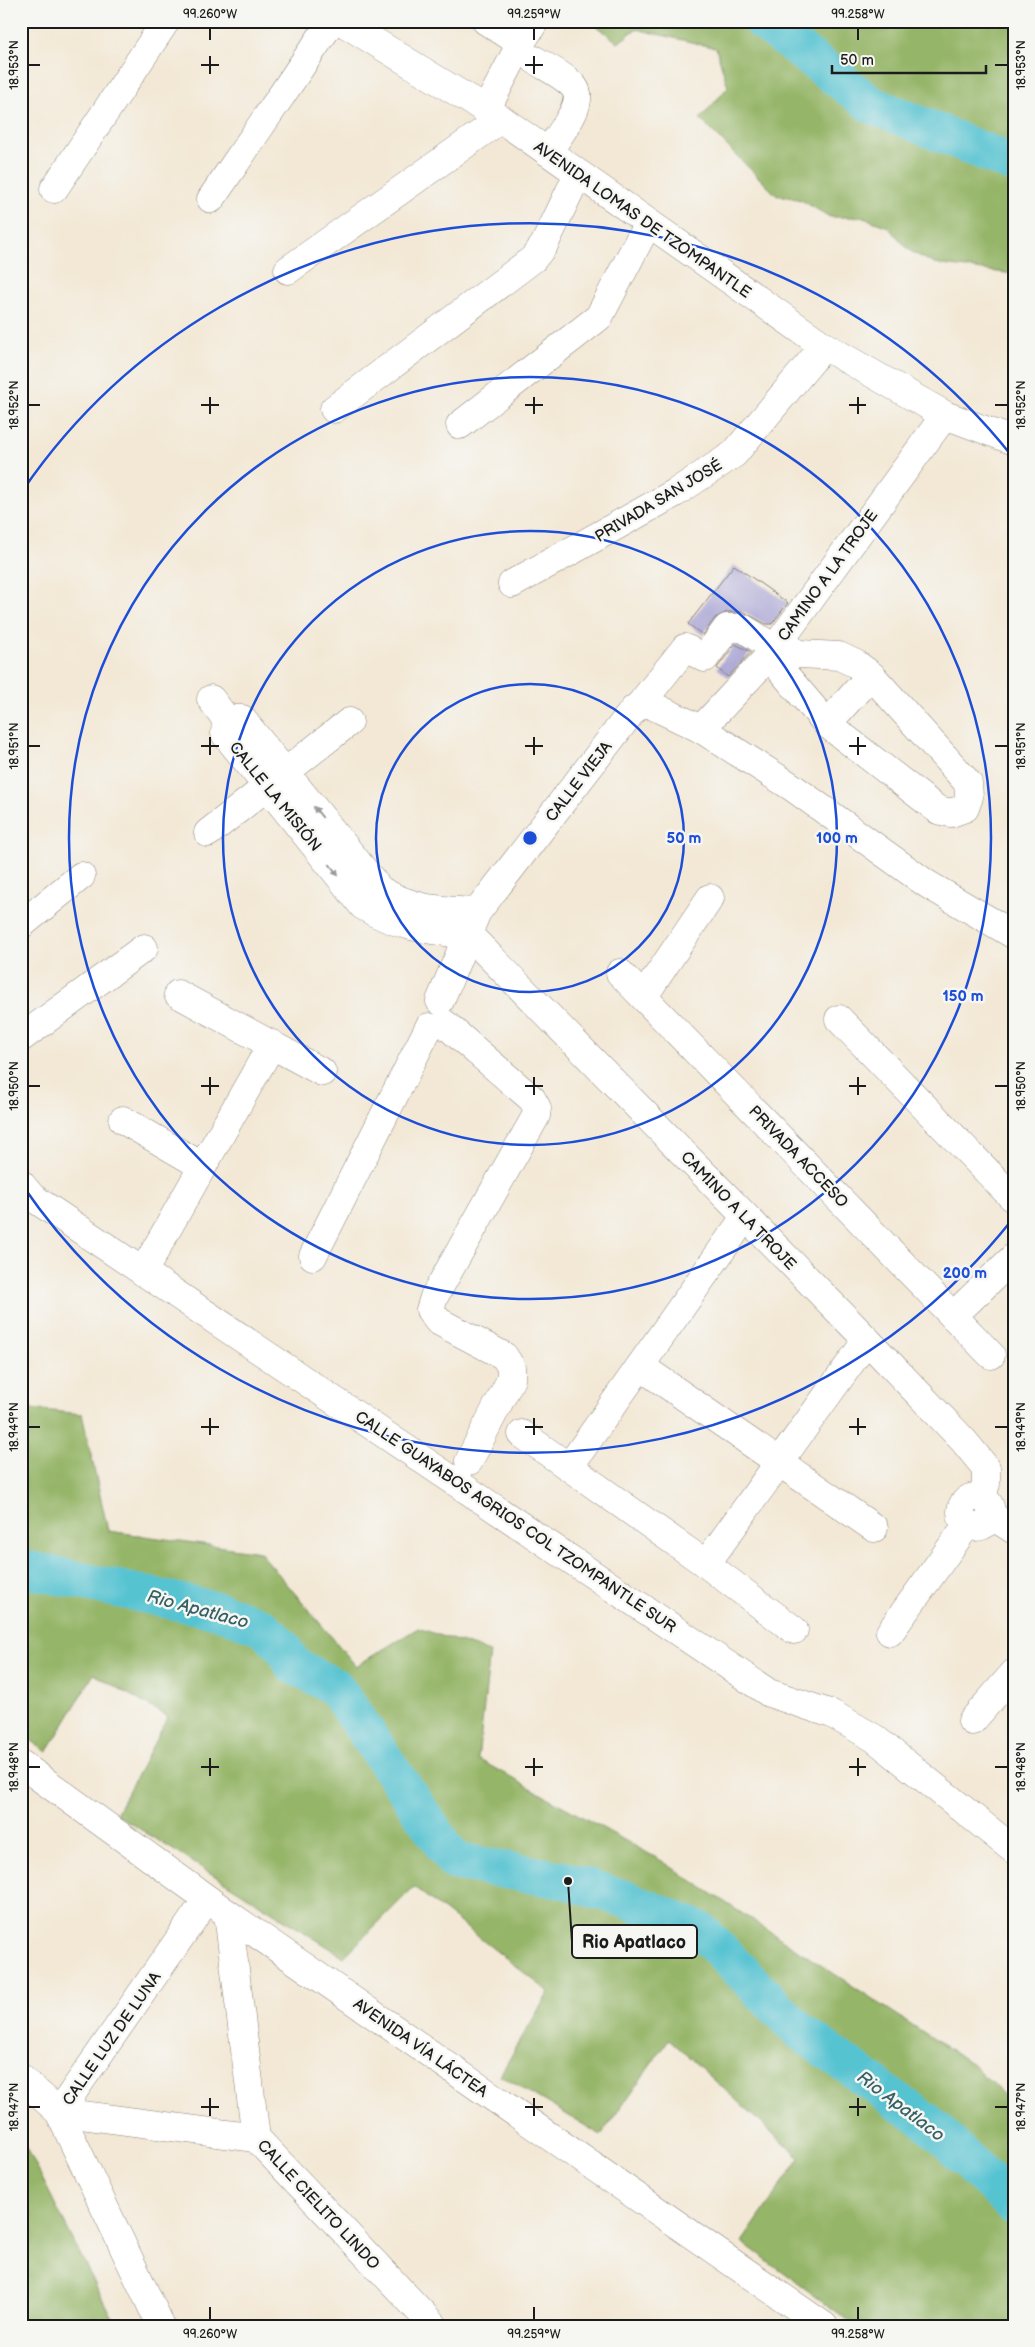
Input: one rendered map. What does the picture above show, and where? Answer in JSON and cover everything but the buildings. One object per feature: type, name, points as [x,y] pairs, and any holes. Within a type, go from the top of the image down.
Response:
[{"type":"street","points":[[54,189],[166,21]]},
{"type":"street","points":[[211,198],[332,21]]},
{"type":"street","name":"AVENIDA LOMAS DE TZOMPANTLE","points":[[341,21],[494,114],[824,346],[945,415],[1014,442]]},
{"type":"street","points":[[486,21],[531,41],[573,86],[578,94],[575,109],[548,152]]},
{"type":"street","points":[[288,270],[494,114],[531,41]]},
{"type":"street","points":[[334,408],[533,259],[544,246],[578,174]]},
{"type":"street","points":[[460,424],[598,317],[648,223]]},
{"type":"street","name":"PRIVADA SAN JOSÉ","points":[[512,584],[675,493],[734,454],[824,346]]},
{"type":"street","name":"CAMINO A LA TROJE","points":[[701,730],[773,649],[945,415]]},
{"type":"street","name":"CALLE VIEJA","points":[[313,1256],[438,1018],[473,923],[634,709],[640,705],[685,648],[705,658],[728,628],[743,628],[773,649]]},
{"type":"street","points":[[773,649],[800,654],[839,656],[856,664],[871,675],[968,782],[969,797],[965,808],[951,813],[938,810],[827,724],[773,649]]},
{"type":"street","points":[[827,724],[871,675]]},
{"type":"street","points":[[640,705],[649,704],[701,730],[792,787],[927,884],[1014,935]]},
{"type":"street","name":"CALLE LA MISIÓN","points":[[219,709],[242,719],[277,779],[380,890],[406,926],[473,923]]},
{"type":"street","points":[[208,833],[349,722]]},
{"type":"street","points":[[21,925],[81,876]]},
{"type":"street","points":[[644,996],[710,898]]},
{"type":"street","name":"CAMINO A LA TROJE","points":[[473,923],[745,1216],[963,1440],[986,1468],[989,1517],[890,1632]]},
{"type":"street","points":[[21,1038],[144,948]]},
{"type":"street","name":"PRIVADA ACCESO","points":[[620,973],[991,1355]]},
{"type":"street","points":[[178,994],[322,1072]]},
{"type":"street","points":[[438,1018],[532,1099],[537,1108],[536,1116],[434,1297],[430,1310],[438,1321],[504,1356],[511,1367],[511,1379],[469,1461]]},
{"type":"street","points":[[839,1019],[1014,1198]]},
{"type":"street","points":[[143,1272],[272,1044]]},
{"type":"street","points":[[123,1120],[202,1166]]},
{"type":"street","name":"CALLE GUAYABOS AGRIOS COL TZOMPANTLE SUR","points":[[21,1184],[32,1197],[427,1461],[769,1693],[832,1714],[874,1738],[1014,1850]]},
{"type":"street","points":[[569,1467],[745,1216]]},
{"type":"street","points":[[953,1316],[1014,1257]]},
{"type":"street","points":[[706,1564],[867,1340]]},
{"type":"street","points":[[640,1366],[874,1528]]},
{"type":"street","points":[[522,1434],[706,1564],[794,1630]]},
{"type":"street","points":[[972,1721],[1014,1673]]},
{"type":"street","name":"AVENIDA VÍA LÁCTEA","points":[[21,1764],[217,1907],[824,2326]]},
{"type":"street","name":"CALLE LUZ DE LUNA","points":[[59,2112],[217,1907]]},
{"type":"street","name":"CALLE CIELITO LINDO","points":[[217,1907],[256,2138],[434,2326]]},
{"type":"street","points":[[21,2078],[59,2112],[161,2326]]},
{"type":"street","name":"CALLE LUZ DE LUNA","points":[[59,2112],[256,2138]]},
{"type":"green space","points":[[591,21],[1014,21],[1014,274],[935,264],[910,251],[888,227],[862,217],[830,217],[801,200],[775,194],[700,119],[728,87],[716,48],[636,29],[618,43]]},
{"type":"green space","points":[[21,1408],[82,1414],[108,1531],[260,1552],[356,1666],[418,1628],[490,1652],[478,1759],[662,1861],[975,2066],[1014,2106],[1014,2326],[856,2326],[742,2242],[800,2158],[669,2039],[601,2135],[500,2075],[549,1992],[414,1887],[344,1957],[116,1814],[168,1717],[94,1674],[47,1752],[21,1733]]},
{"type":"green space","points":[[21,2136],[116,2326],[21,2326]]},
{"type":"waterway","points":[[762,21],[872,105],[1014,164]]},
{"type":"waterway","name":"Rio Apatlaco","points":[[21,1568],[220,1611],[262,1627],[283,1647],[293,1665],[335,1687],[454,1861],[568,1881],[628,1900],[701,1931],[801,2032],[930,2124],[1014,2206]]},
{"type":"place","name":"Rio Apatlaco","points":[[568,1881]]}]
